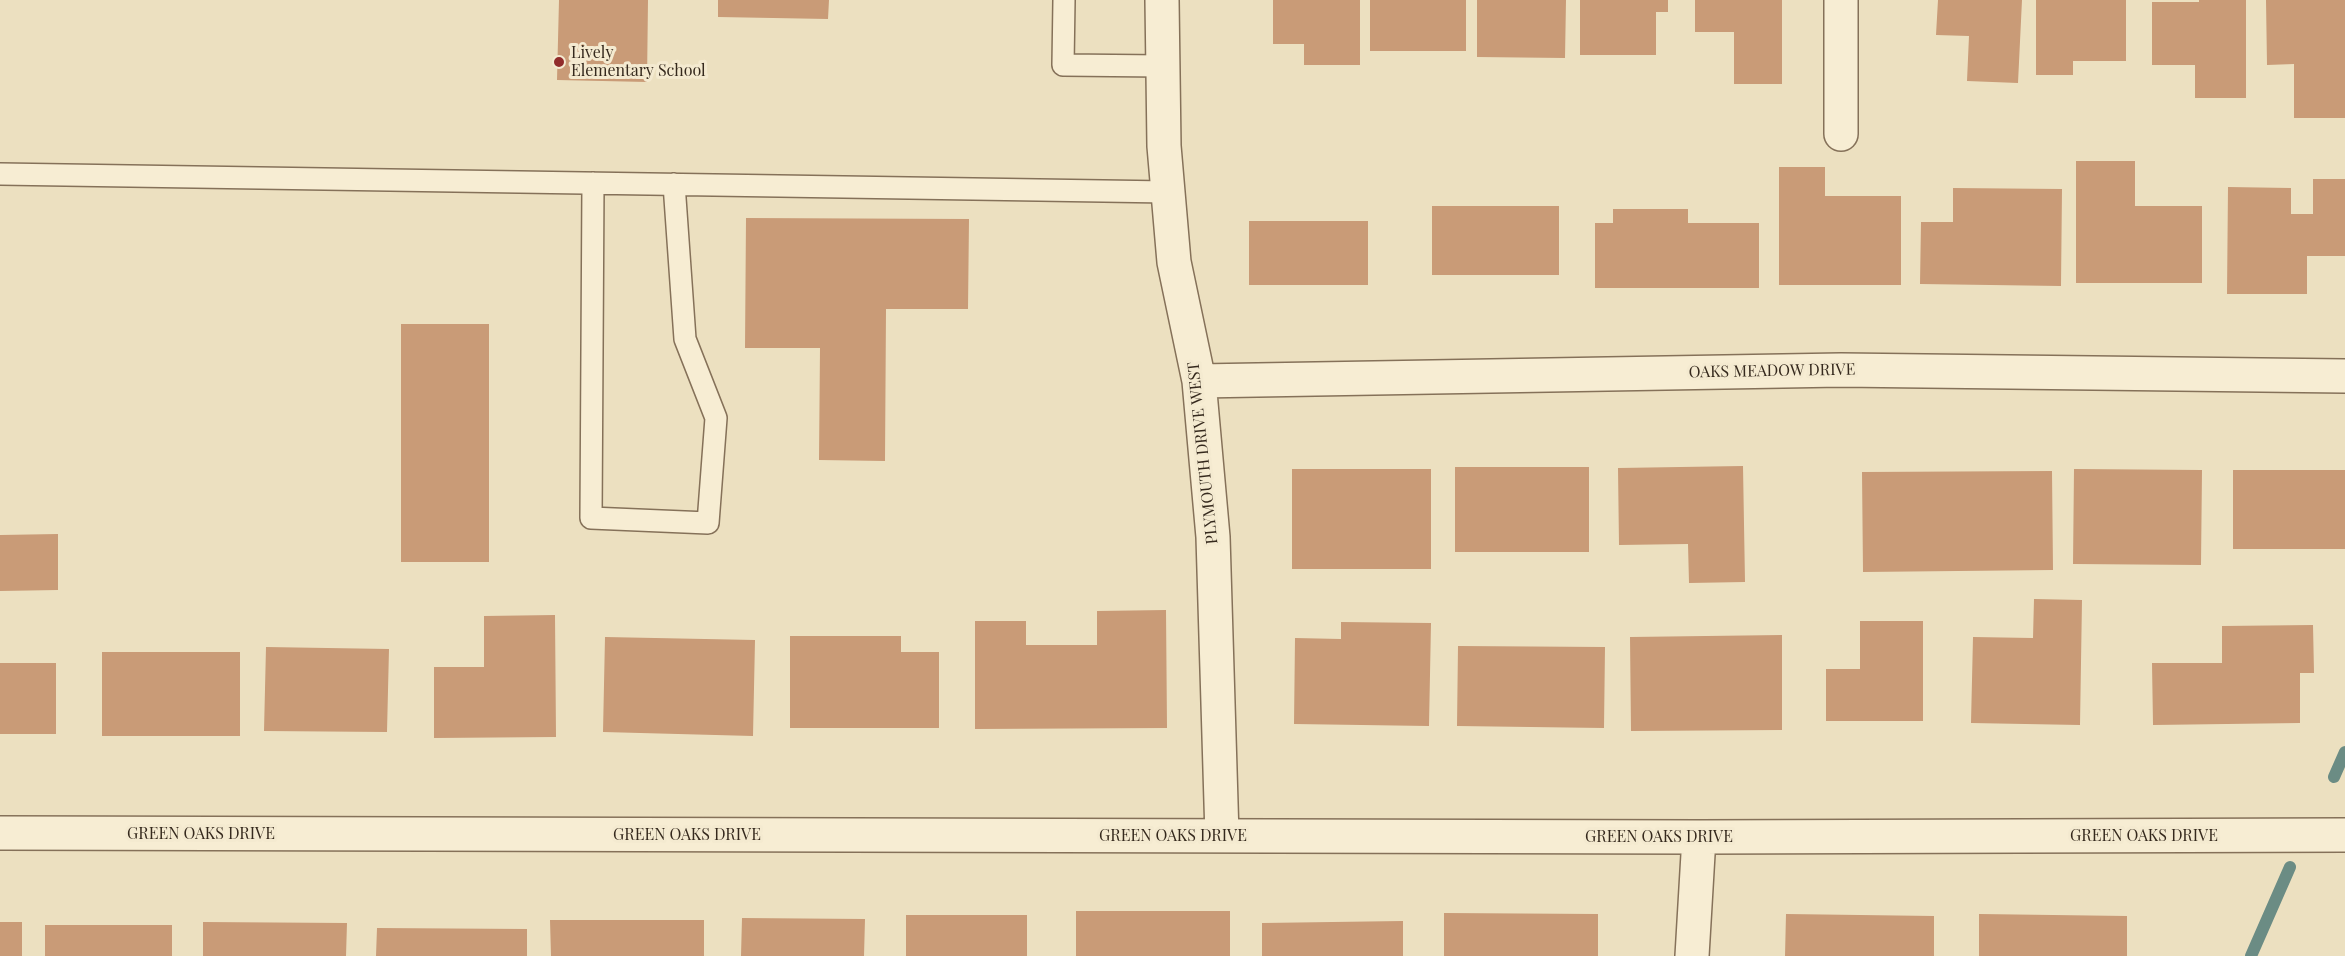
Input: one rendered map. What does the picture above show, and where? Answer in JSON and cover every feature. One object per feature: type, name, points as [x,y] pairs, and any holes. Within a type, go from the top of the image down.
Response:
[{"type":"street","name":"PLYMOUTH DRIVE WEST","points":[[1162,0],[1164,146],[1174,262],[1199,381],[1213,537],[1222,836]]},
{"type":"street","points":[[1841,0],[1841,134]]},
{"type":"street","name":"OAKS MEADOW DRIVE","points":[[1199,381],[1841,370],[2345,376]]},
{"type":"street","name":"GREEN OAKS DRIVE","points":[[0,833],[1699,837],[2345,835]]},
{"type":"street","points":[[1692,956],[1699,837]]},
{"type":"lane","points":[[1064,0],[1063,65],[1163,66]]},
{"type":"lane","points":[[0,174],[1168,192]]},
{"type":"lane","points":[[593,183],[591,518],[708,523],[716,418],[685,339],[674,184]]},
{"type":"building","points":[[559,0],[648,0],[647,82],[557,80]]},
{"type":"building","points":[[718,0],[829,0],[828,19],[718,17]]},
{"type":"building","points":[[1273,0],[1360,0],[1360,65],[1304,65],[1304,44],[1273,44]]},
{"type":"building","points":[[1370,0],[1466,0],[1466,51],[1370,51]]},
{"type":"building","points":[[1477,0],[1566,0],[1565,58],[1477,57]]},
{"type":"building","points":[[1580,0],[1668,0],[1668,12],[1656,12],[1656,55],[1580,55]]},
{"type":"building","points":[[1695,0],[1782,0],[1782,84],[1734,84],[1734,32],[1695,32]]},
{"type":"building","points":[[1938,0],[2022,0],[2018,83],[1967,81],[1969,36],[1936,35]]},
{"type":"building","points":[[2036,0],[2126,0],[2126,61],[2073,61],[2073,75],[2036,75]]},
{"type":"building","points":[[2199,0],[2246,0],[2246,98],[2195,98],[2195,65],[2152,65],[2152,2],[2199,2]]},
{"type":"building","points":[[2266,0],[2345,0],[2345,118],[2294,118],[2294,64],[2267,65]]},
{"type":"building","points":[[2076,161],[2135,161],[2135,206],[2202,206],[2202,283],[2076,283]]},
{"type":"building","points":[[1779,167],[1825,167],[1825,196],[1901,196],[1901,285],[1779,285]]},
{"type":"building","points":[[2313,179],[2345,179],[2345,256],[2307,256],[2307,294],[2227,294],[2228,187],[2291,188],[2291,214],[2313,214]]},
{"type":"building","points":[[1953,188],[2062,189],[2061,286],[1920,284],[1921,222],[1953,222]]},
{"type":"building","points":[[1432,206],[1559,206],[1559,275],[1432,275]]},
{"type":"building","points":[[1613,209],[1688,209],[1688,223],[1759,223],[1759,288],[1595,288],[1595,223],[1613,223]]},
{"type":"building","points":[[746,218],[969,219],[968,309],[886,309],[885,461],[819,460],[820,348],[745,348]]},
{"type":"building","points":[[1249,221],[1368,221],[1368,285],[1249,285]]},
{"type":"building","points":[[401,324],[489,324],[489,562],[401,562]]},
{"type":"building","points":[[1743,466],[1745,582],[1689,583],[1688,544],[1619,545],[1618,468]]},
{"type":"building","points":[[1455,467],[1589,467],[1589,552],[1455,552]]},
{"type":"building","points":[[1292,469],[1431,469],[1431,569],[1292,569]]},
{"type":"building","points":[[2074,469],[2202,470],[2201,565],[2073,564]]},
{"type":"building","points":[[2233,470],[2345,470],[2345,549],[2233,549]]},
{"type":"building","points":[[2052,471],[2053,570],[1863,572],[1862,472]]},
{"type":"building","points":[[58,534],[58,590],[0,591],[0,535]]},
{"type":"building","points":[[2034,599],[2082,600],[2080,725],[1971,723],[1973,637],[2033,638]]},
{"type":"building","points":[[1166,610],[1167,728],[975,729],[975,621],[1026,621],[1026,645],[1097,645],[1097,611]]},
{"type":"building","points":[[555,615],[556,737],[434,738],[434,667],[484,667],[484,616]]},
{"type":"building","points":[[1860,621],[1923,621],[1923,721],[1826,721],[1826,669],[1860,669]]},
{"type":"building","points":[[1341,622],[1431,623],[1429,726],[1294,724],[1295,638],[1341,639]]},
{"type":"building","points":[[2313,625],[2314,673],[2300,673],[2300,723],[2153,725],[2152,663],[2222,663],[2222,626]]},
{"type":"building","points":[[1782,635],[1782,730],[1631,731],[1630,637]]},
{"type":"building","points":[[790,636],[901,636],[901,652],[939,652],[939,728],[790,728]]},
{"type":"building","points":[[605,637],[755,640],[753,736],[603,732]]},
{"type":"building","points":[[1458,646],[1605,647],[1604,728],[1457,726]]},
{"type":"building","points":[[266,647],[389,649],[387,732],[264,731]]},
{"type":"building","points":[[102,652],[240,652],[240,736],[102,736]]},
{"type":"building","points":[[0,663],[56,663],[56,734],[0,734]]},
{"type":"building","points":[[1076,911],[1230,911],[1230,956],[1076,956]]},
{"type":"building","points":[[1444,913],[1598,914],[1598,956],[1444,956]]},
{"type":"building","points":[[1786,914],[1934,916],[1934,956],[1785,956]]},
{"type":"building","points":[[1979,914],[2127,916],[2127,956],[1979,956]]},
{"type":"building","points":[[906,915],[1027,915],[1027,956],[906,956]]},
{"type":"building","points":[[742,918],[865,919],[864,956],[741,956]]},
{"type":"building","points":[[550,920],[704,920],[704,956],[551,956]]},
{"type":"building","points":[[1403,921],[1403,956],[1262,956],[1262,923]]},
{"type":"building","points":[[0,922],[22,922],[22,956],[0,956]]},
{"type":"building","points":[[203,922],[347,923],[346,956],[203,956]]},
{"type":"building","points":[[45,925],[172,925],[172,956],[45,956]]},
{"type":"building","points":[[377,928],[527,929],[527,956],[376,956]]},
{"type":"waterway","points":[[2334,777],[2345,752]]},
{"type":"waterway","points":[[2251,956],[2290,867]]},
{"type":"place","name":"Lively Elementary School","points":[[559,62]]}]
